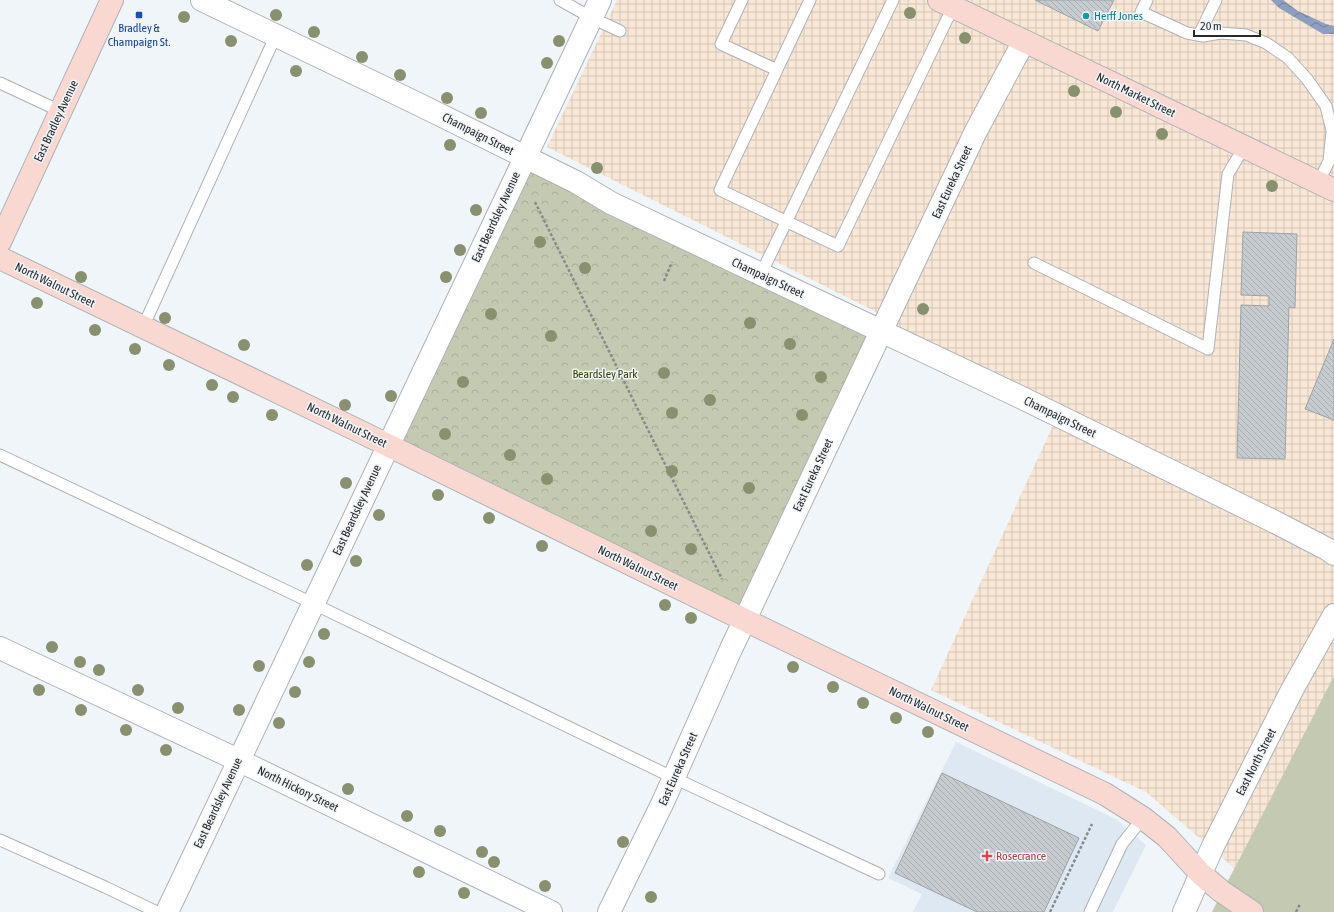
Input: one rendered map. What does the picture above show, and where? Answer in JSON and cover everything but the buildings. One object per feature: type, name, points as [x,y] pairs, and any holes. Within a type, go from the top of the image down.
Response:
[{"type":"street","name":"East Bradley Avenue","points":[[0,242],[112,0]]},
{"type":"street","name":"Champaign Street","points":[[202,0],[576,182],[611,203],[881,331],[1276,522],[1334,554]]},
{"type":"street","name":"North Market Street","points":[[946,3],[1326,187]]},
{"type":"street","name":"East Beardsley Avenue","points":[[167,912],[596,9]]},
{"type":"street","name":"East Eureka Street","points":[[609,912],[674,778],[744,620],[975,133],[1024,41]]},
{"type":"street","name":"North Walnut Street","points":[[0,258],[1105,794],[1143,818],[1166,837],[1201,874],[1227,896],[1252,912]]},
{"type":"street","name":"East North Street","points":[[1184,912],[1213,846],[1292,690],[1334,615]]},
{"type":"street","name":"North Hickory Street","points":[[0,648],[238,760],[551,912]]},
{"type":"lane","points":[[560,0],[596,9],[620,31]]},
{"type":"lane","points":[[742,0],[721,44],[777,70]]},
{"type":"lane","points":[[810,0],[720,190],[838,246],[946,3]]},
{"type":"lane","points":[[761,274],[893,0]]},
{"type":"lane","points":[[1147,0],[1141,12],[1187,33],[1203,36],[1221,33],[1246,35],[1266,43],[1288,58],[1307,79],[1326,106],[1332,131],[1326,187]]},
{"type":"lane","points":[[1199,35],[1216,0]]},
{"type":"lane","points":[[143,327],[276,35]]},
{"type":"lane","points":[[0,83],[60,111]]},
{"type":"lane","points":[[1034,263],[1208,349],[1228,174],[1244,147]]},
{"type":"lane","points":[[0,455],[313,603],[674,778],[880,874]]},
{"type":"lane","points":[[1090,912],[1122,844],[1143,818]]},
{"type":"lane","points":[[0,840],[158,912]]},
{"type":"path","points":[[535,202],[722,579]]},
{"type":"path","points":[[664,281],[672,262]]},
{"type":"path","points":[[1050,912],[1092,824]]},
{"type":"path","points":[[1296,912],[1300,904]]},
{"type":"shaded area","points":[[617,0],[1334,0],[1334,912],[1212,912],[1234,868],[1146,792],[931,690],[1054,423],[892,344],[898,323],[547,147]]},
{"type":"shaded area","points":[[956,742],[1116,819],[1146,845],[1113,912],[913,912],[922,894],[888,878]]},
{"type":"green space","name":"Beardsley Park","points":[[526,164],[873,333],[742,611],[395,442]]},
{"type":"green space","points":[[1334,676],[1334,912],[1212,912]]},
{"type":"water","points":[[1271,0],[1283,0],[1298,11],[1326,24],[1334,26],[1334,34],[1323,34],[1279,8]]},
{"type":"place","name":"Bradley & Champaign St.","points":[[139,15]]},
{"type":"place","name":"Herff Jones","points":[[1086,16]]},
{"type":"place","name":"Rosecrance","points":[[987,856]]}]
